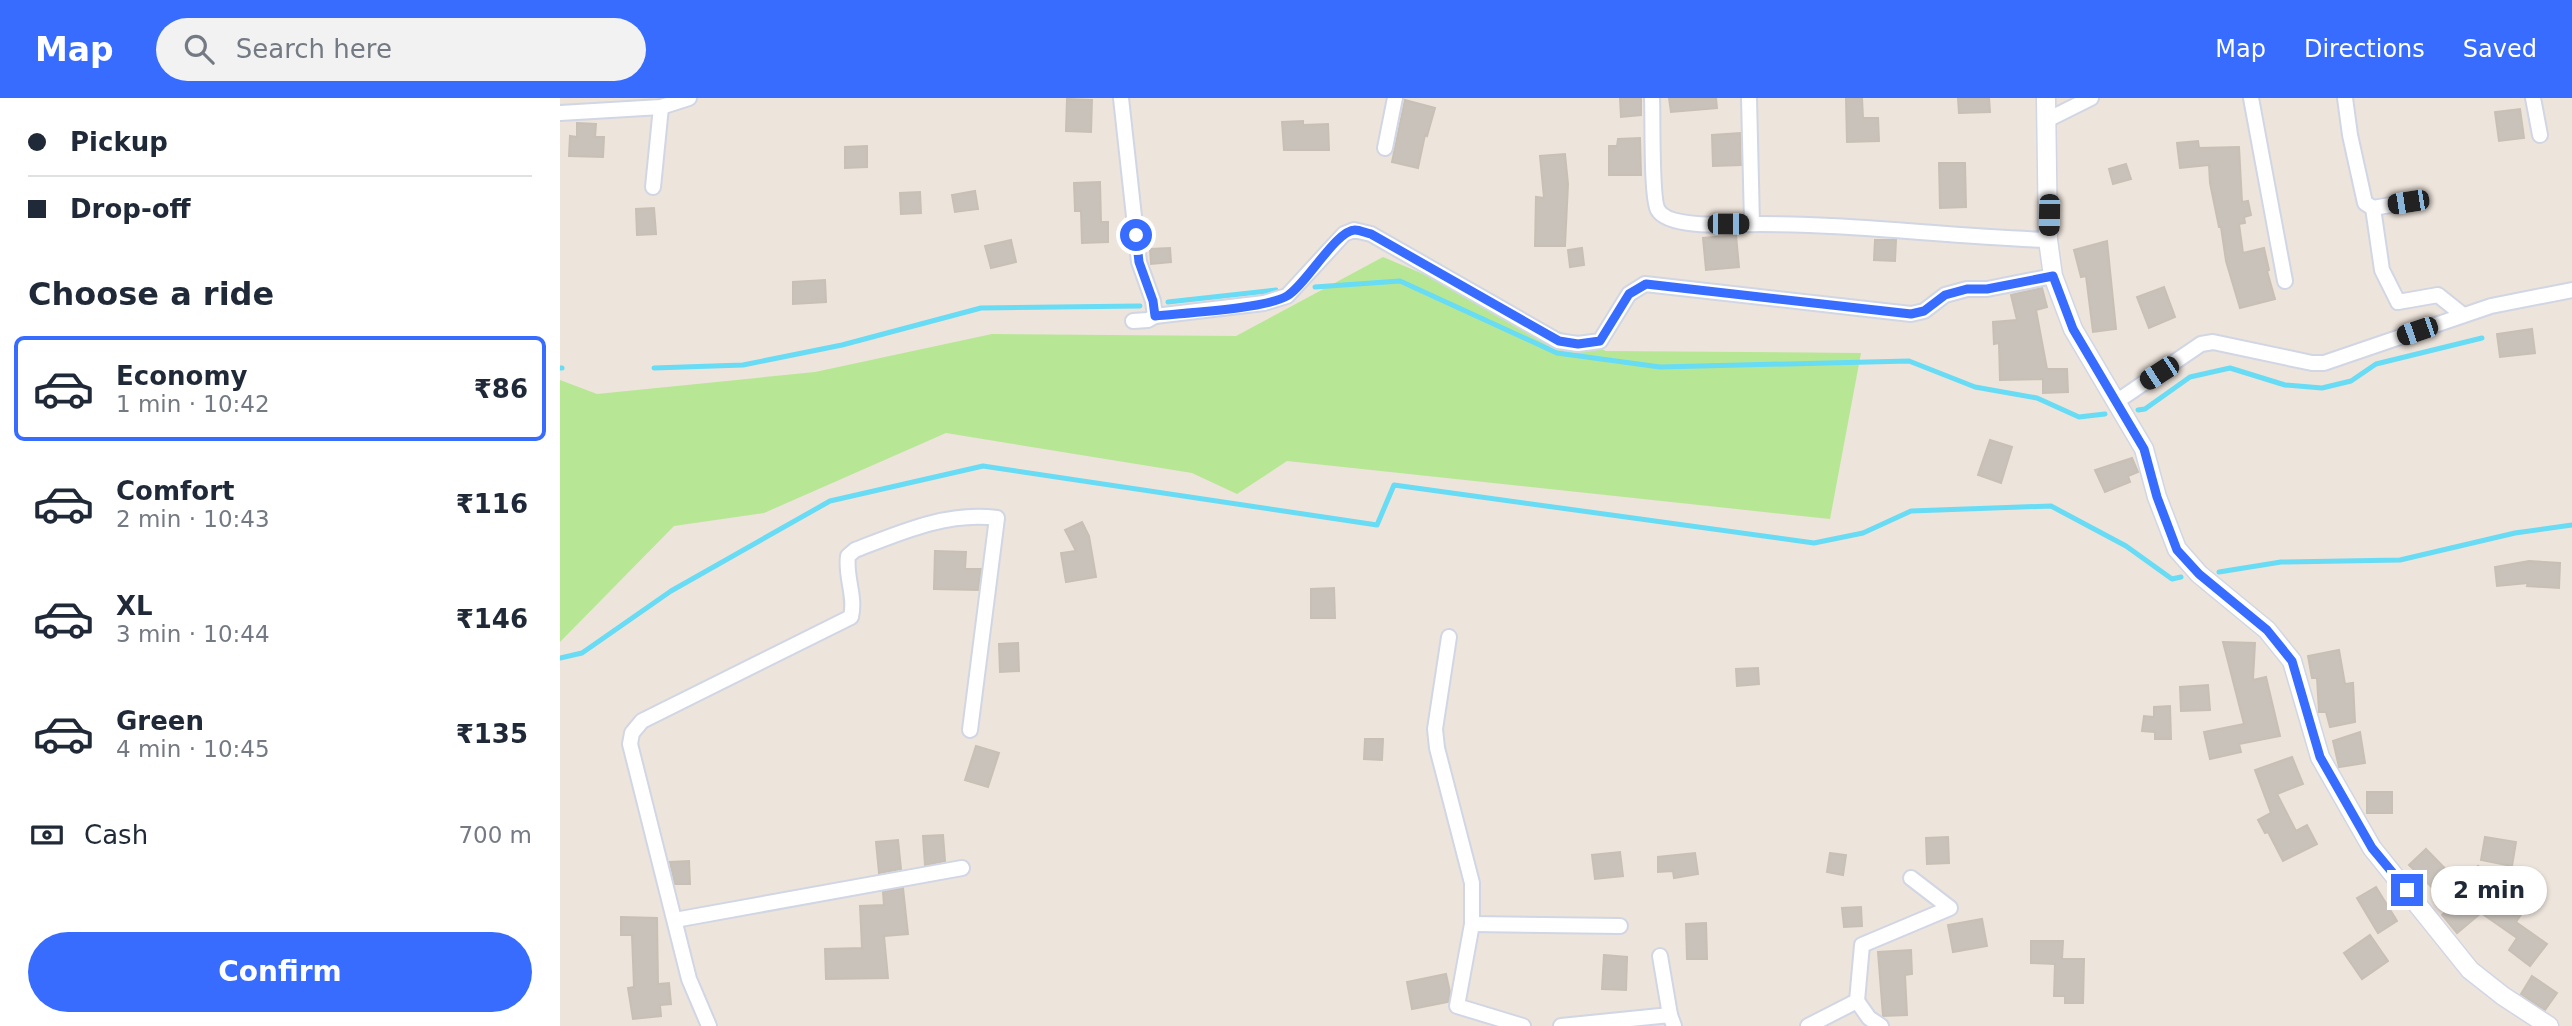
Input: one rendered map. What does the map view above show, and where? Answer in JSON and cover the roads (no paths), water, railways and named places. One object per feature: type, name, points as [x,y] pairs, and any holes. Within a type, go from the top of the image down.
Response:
[{"type":"street","points":[[560,113],[661,107],[689,98]]},
{"type":"street","points":[[1121,98],[1139,262],[1153,301],[1155,316]]},
{"type":"street","points":[[1385,148],[1395,98]]},
{"type":"street","points":[[1652,98],[1657,210],[1675,222],[1846,225],[2048,240]]},
{"type":"street","points":[[1749,98],[1752,224]]},
{"type":"street","points":[[2046,98],[2048,240],[2053,276],[2073,329],[2144,449],[2157,497],[2177,550],[2199,574],[2267,630],[2292,661],[2320,757],[2372,848],[2470,970],[2549,1026]]},
{"type":"street","points":[[2047,120],[2091,98]]},
{"type":"street","points":[[2251,98],[2285,281]]},
{"type":"street","points":[[2345,98],[2365,204],[2373,208],[2408,202]]},
{"type":"street","points":[[2533,98],[2540,135]]},
{"type":"street","points":[[653,187],[661,107]]},
{"type":"street","points":[[2373,208],[2382,270],[2398,302],[2438,295],[2463,315]]},
{"type":"street","points":[[1133,321],[1264,303],[1287,296],[1344,234],[1354,230],[1371,234],[1559,341],[1578,344],[1600,341],[1629,294],[1646,284],[1911,314],[1924,311],[1945,295],[1967,289],[1987,289],[2053,276]]},
{"type":"street","points":[[2116,402],[2201,344],[2213,342],[2312,363],[2325,363],[2491,306],[2572,290]]},
{"type":"street","points":[[709,1026],[689,979],[630,744],[632,733],[642,721],[851,617],[854,607],[846,565],[848,555],[855,550],[913,527],[985,516],[997,518],[970,730]]},
{"type":"street","points":[[1449,636],[1434,729],[1472,883],[1472,924],[1457,1006],[1523,1026]]},
{"type":"street","points":[[675,920],[962,868]]},
{"type":"street","points":[[1881,1026],[1869,1018],[1857,1001],[1862,945],[1950,908],[1912,878]]},
{"type":"street","points":[[1472,924],[1620,926]]},
{"type":"street","points":[[1562,1026],[1672,1020],[1660,956]]},
{"type":"street","points":[[1808,1026],[1857,1001]]},
{"type":"waterway","points":[[1315,287],[1400,281],[1557,353],[1660,367],[1909,361],[1975,387],[2037,398],[2079,417],[2105,414]]},
{"type":"waterway","points":[[1168,302],[1276,290]]},
{"type":"waterway","points":[[654,368],[743,365],[842,345],[981,308],[1140,306]]},
{"type":"waterway","points":[[2138,410],[2145,409],[2190,377],[2230,368],[2285,385],[2322,388],[2351,381],[2376,364],[2482,338]]},
{"type":"waterway","points":[[560,658],[582,653],[671,591],[830,501],[983,466],[1377,525],[1394,485],[1814,543],[1863,533],[1911,511],[2051,506],[2126,546],[2172,579],[2181,577]]},
{"type":"waterway","points":[[2219,572],[2281,562],[2400,560],[2515,533],[2572,525]]}]
